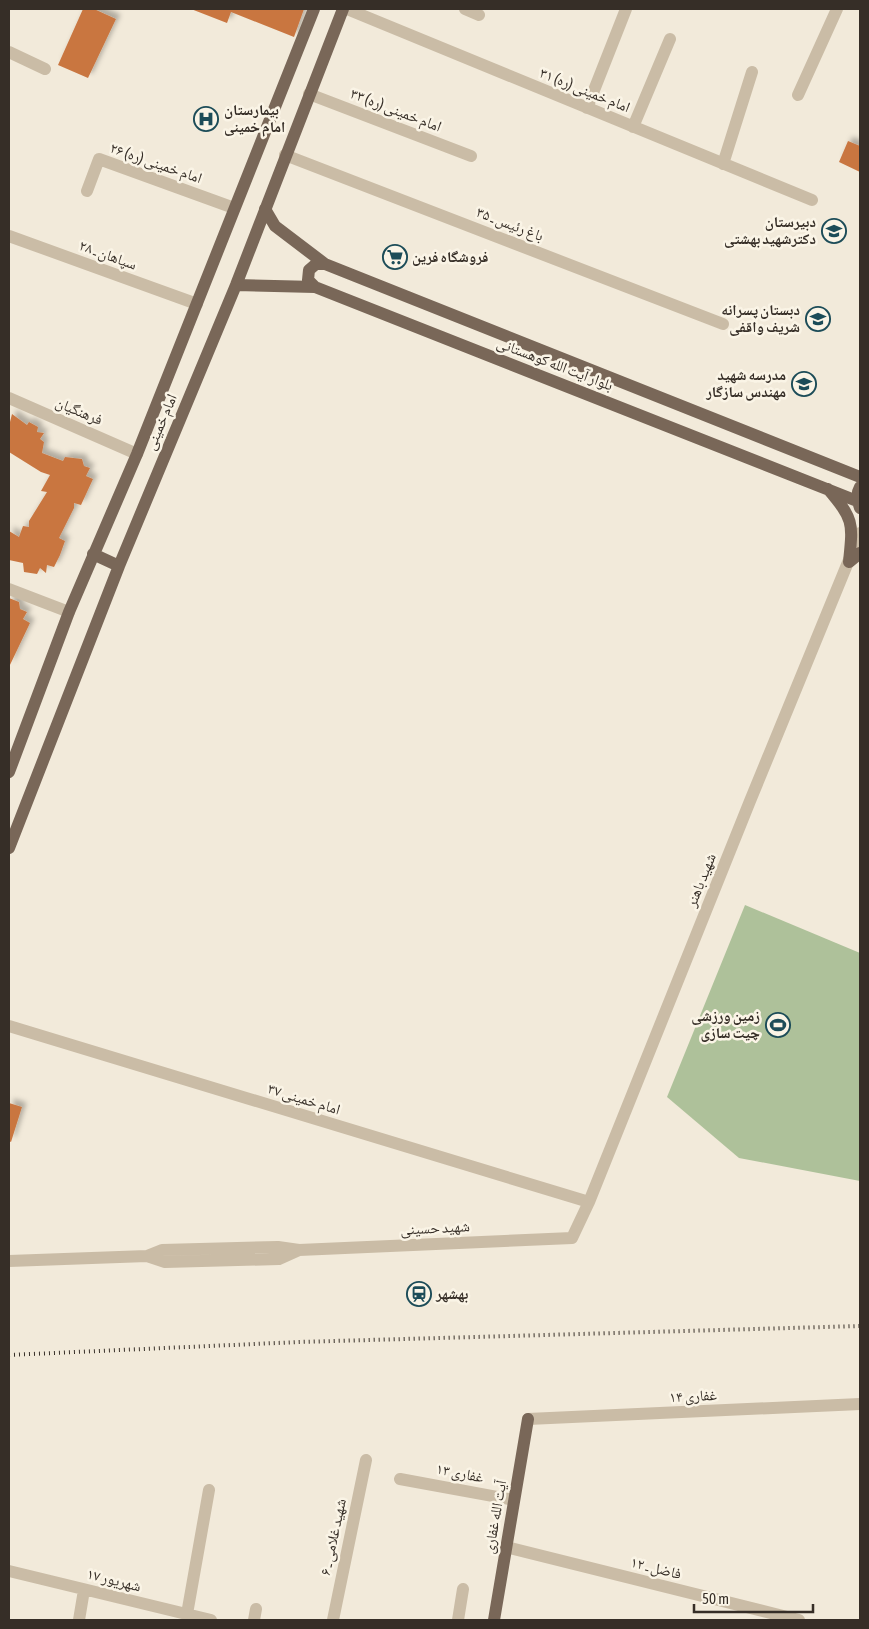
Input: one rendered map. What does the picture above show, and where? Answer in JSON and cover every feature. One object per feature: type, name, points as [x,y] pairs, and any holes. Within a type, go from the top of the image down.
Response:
[{"type":"main road","name":"امام خمینی","points":[[9,772],[69,612],[137,454],[314,9]]},
{"type":"main road","name":"امام خمینی","points":[[9,848],[119,566],[236,285],[309,94],[345,9]]},
{"type":"main road","name":"بلوار آیت الله کوهستانی","points":[[265,209],[275,226],[325,264],[860,477]]},
{"type":"main road","points":[[315,287],[308,280],[309,270],[316,264],[325,264]]},
{"type":"main road","name":"بلوار آیت الله کوهستانی","points":[[236,285],[315,287],[826,487],[859,504]]},
{"type":"main road","points":[[826,487],[844,508],[850,521],[852,531],[848,562]]},
{"type":"main road","points":[[859,504],[857,494],[860,487]]},
{"type":"main road","points":[[848,562],[860,553]]},
{"type":"main road","points":[[93,554],[119,566]]},
{"type":"main road","name":"آیت الله غفاری","points":[[494,1620],[528,1419]]},
{"type":"street","name":"امام خمینی (ره) ۳۱","points":[[345,9],[812,200]]},
{"type":"street","points":[[465,9],[479,15]]},
{"type":"street","points":[[587,108],[626,9]]},
{"type":"street","points":[[798,95],[837,9]]},
{"type":"street","points":[[633,127],[670,39]]},
{"type":"street","points":[[9,52],[45,69]]},
{"type":"street","points":[[723,164],[752,72]]},
{"type":"street","name":"امام خمینی (ره) ۳۳","points":[[309,94],[471,156]]},
{"type":"street","name":"باغ رئیس ـ ۳۵","points":[[285,155],[723,324]]},
{"type":"street","name":"امام خمینی (ره) ۲۶","points":[[87,191],[99,159],[234,208]]},
{"type":"street","name":"سپاهان ـ ۲۸","points":[[9,236],[197,304]]},
{"type":"street","name":"فرهنگیان","points":[[9,398],[137,454]]},
{"type":"street","name":"شهید باهنر","points":[[572,1238],[589,1202],[860,533]]},
{"type":"street","points":[[9,589],[69,612]]},
{"type":"street","name":"امام خمینی ۳۷","points":[[9,1026],[589,1202]]},
{"type":"street","name":"شهید حسینی","points":[[9,1261],[147,1256],[165,1262],[279,1259],[299,1250],[572,1238]]},
{"type":"street","name":"غفاری ۱۴","points":[[528,1419],[860,1404]]},
{"type":"street","name":"شهید غلامی ـ ۶","points":[[332,1620],[366,1460]]},
{"type":"street","name":"غفاری ۱۳","points":[[400,1478],[514,1500]]},
{"type":"street","points":[[188,1614],[209,1490]]},
{"type":"street","name":"فاضل ـ ۱۲","points":[[506,1547],[799,1620]]},
{"type":"street","name":"۱۷ شهریور","points":[[9,1571],[204,1619]]},
{"type":"street","points":[[458,1620],[463,1589]]},
{"type":"street","points":[[79,1620],[84,1590]]},
{"type":"green space","name":"زمین ورزشی چیت سازی","points":[[745,905],[860,953],[860,1181],[739,1158],[667,1097]]},
{"type":"building","points":[[83,9],[94,9],[116,19],[88,78],[58,65]]},
{"type":"building","points":[[191,9],[304,9],[294,37],[231,12],[227,23]]},
{"type":"building","points":[[848,141],[860,146],[860,172],[839,162]]},
{"type":"building","points":[[12,414],[27,425],[29,422],[38,427],[37,432],[44,433],[40,439],[44,442],[42,453],[63,461],[65,457],[82,459],[84,466],[90,468],[86,476],[93,479],[81,505],[74,503],[74,508],[59,538],[65,541],[60,555],[54,567],[47,565],[46,573],[40,568],[37,574],[24,572],[23,563],[9,560],[9,531],[19,537],[23,526],[29,527],[29,521],[47,492],[41,491],[50,475],[41,472],[9,452],[9,426]]},
{"type":"building","points":[[9,598],[19,602],[20,609],[27,612],[23,619],[30,623],[9,667]]},
{"type":"building","points":[[9,1103],[22,1107],[11,1142],[9,1141]]},
{"type":"railway","points":[[9,1355],[299,1342],[860,1326]]},
{"type":"place","name":"بیمارستان امام خمینی","points":[[206,119]]},
{"type":"place","name":"دبیرستان دکترشهید بهشتی","points":[[834,231]]},
{"type":"place","name":"فروشگاه فرین","points":[[395,257]]},
{"type":"place","name":"دبستان پسرانه شریف واقفی","points":[[818,319]]},
{"type":"place","name":"مدرسه شهید مهندس سازگار","points":[[804,384]]},
{"type":"place","name":"زمین ورزشی چیت سازی","points":[[778,1025]]},
{"type":"place","name":"بهشهر","points":[[419,1294]]}]
